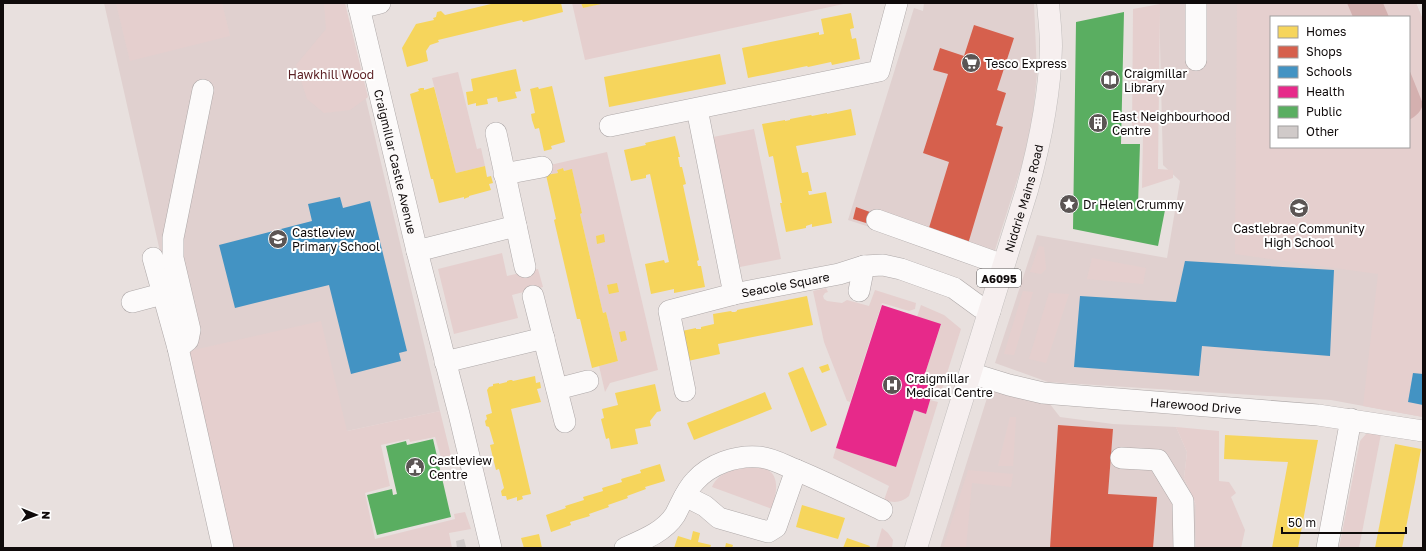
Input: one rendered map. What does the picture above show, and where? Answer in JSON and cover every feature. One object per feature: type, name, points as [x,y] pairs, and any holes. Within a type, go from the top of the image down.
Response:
[{"type":"main road","name":"Niddrie Mains Road","points":[[916,548],[1027,190],[1042,132],[1048,90],[1051,44],[1050,3]]},
{"type":"street","points":[[359,6],[380,3]]},
{"type":"street","points":[[610,126],[879,71],[897,3]]},
{"type":"street","points":[[1196,3],[1196,60]]},
{"type":"street","name":"Craigmillar Castle Avenue","points":[[359,6],[417,251],[445,362],[460,414],[491,548]]},
{"type":"street","points":[[178,348],[188,340],[190,330],[173,258],[172,238],[203,90]]},
{"type":"street","name":"Seacole Square","points":[[697,109],[734,294],[839,274],[864,266],[883,265],[954,288],[980,307],[990,311]]},
{"type":"street","points":[[496,133],[525,267]]},
{"type":"street","points":[[504,174],[542,167]]},
{"type":"street","points":[[877,220],[1003,265]]},
{"type":"street","name":"Craigmillar Castle Avenue","points":[[417,251],[516,226]]},
{"type":"street","points":[[153,258],[178,348],[223,548]]},
{"type":"street","points":[[859,291],[864,266]]},
{"type":"street","points":[[132,302],[162,294]]},
{"type":"street","points":[[685,391],[669,311],[734,294]]},
{"type":"street","points":[[533,296],[565,422]]},
{"type":"street","points":[[445,362],[544,338]]},
{"type":"street","name":"Harewood Drive","points":[[970,373],[1009,385],[1043,393],[1318,415],[1423,431]]},
{"type":"street","points":[[557,389],[588,381]]},
{"type":"street","points":[[1327,548],[1351,419]]},
{"type":"street","points":[[625,548],[651,536],[666,525],[674,516],[694,481],[707,469],[736,458],[749,456],[770,459],[835,486],[882,510]]},
{"type":"street","points":[[1121,458],[1158,460],[1183,501],[1184,548]]},
{"type":"street","points":[[685,496],[705,506],[719,518],[768,532],[776,527],[796,470]]},
{"type":"shaded area","name":"Castleview Primary School","points":[[104,3],[343,3],[440,411],[347,431],[185,352],[170,296]]},
{"type":"shaded area","points":[[924,3],[1034,3],[1037,74],[1031,136],[990,266],[848,220],[914,8],[923,11]]},
{"type":"shaded area","name":"Castlebrae Community High School","points":[[1159,3],[1416,3],[1423,20],[1423,417],[1331,400],[1048,382],[995,363],[1037,235],[1167,258],[1180,181],[1163,165]]},
{"type":"shaded area","points":[[1347,3],[1383,3],[1389,16],[1353,16]]},
{"type":"shaded area","points":[[1410,72],[1423,104],[1418,114],[1410,119]]},
{"type":"shaded area","points":[[992,382],[1046,399],[1060,417],[1113,424],[1176,427],[1187,452],[1184,478],[1196,505],[1196,548],[940,548]]},
{"type":"green space","points":[[116,3],[222,3],[230,36],[130,61]]},
{"type":"green space","name":"Hawkhill Wood","points":[[324,3],[345,3],[368,97],[350,110],[324,113],[307,99],[296,65],[326,29]]},
{"type":"green space","points":[[572,3],[581,3],[583,8],[603,3],[848,3],[585,60]]},
{"type":"green space","points":[[1237,3],[1416,3],[1423,20],[1423,417],[1363,406],[1378,274],[1235,254]]},
{"type":"green space","points":[[1160,4],[1158,169],[1173,170],[1173,178],[1142,188],[1143,136],[1132,135],[1133,9]]},
{"type":"green space","points":[[458,72],[477,149],[481,148],[485,166],[456,173],[432,78]]},
{"type":"green space","points":[[754,129],[781,259],[740,267],[713,137]]},
{"type":"green space","points":[[607,152],[658,370],[610,383],[605,392],[599,366],[618,361],[606,312],[603,313],[580,214],[582,213],[572,170],[564,171],[563,168],[557,170],[558,173],[552,174],[550,165]]},
{"type":"green space","points":[[1039,246],[1044,247],[1046,269],[1041,274],[1030,272]]},
{"type":"green space","points":[[502,253],[507,276],[538,269],[543,287],[512,295],[518,318],[454,334],[438,269]]},
{"type":"green space","points":[[1092,258],[1146,268],[1143,284],[1087,279]]},
{"type":"green space","points":[[826,288],[828,292],[823,296],[827,301],[842,303],[847,300],[869,306],[875,290],[916,303],[915,309],[909,311],[882,303],[850,402],[847,401],[824,342],[813,291]]},
{"type":"green space","points":[[1023,291],[1033,292],[1014,355],[1004,354]]},
{"type":"green space","points":[[1049,293],[1069,294],[1046,363],[1029,359]]},
{"type":"green space","points":[[921,305],[944,315],[961,329],[942,389],[922,383],[941,325],[917,317]]},
{"type":"green space","points":[[321,321],[347,431],[440,411],[451,456],[441,458],[435,437],[410,442],[409,439],[381,445],[390,486],[365,493],[375,539],[455,519],[454,514],[465,512],[471,529],[449,533],[452,548],[230,548],[185,352]]},
{"type":"green space","points":[[930,400],[938,402],[909,496],[903,500],[891,502],[884,500],[889,486],[833,458],[836,448],[896,467],[914,410],[926,414]]},
{"type":"green space","points":[[1010,417],[1016,417],[1013,466],[998,466]]},
{"type":"green space","points":[[1176,427],[1219,431],[1219,481],[1229,482],[1236,493],[1231,497],[1245,530],[1241,548],[1196,548],[1196,505],[1184,478],[1187,452]]},
{"type":"green space","points":[[1371,432],[1381,434],[1359,548],[1339,548],[1360,441],[1366,434]]},
{"type":"green space","points":[[757,467],[771,472],[776,482],[775,499],[772,509],[712,487],[715,481],[725,473],[737,469]]},
{"type":"green space","points":[[968,470],[1013,474],[1011,487],[972,483],[966,548],[943,548]]},
{"type":"green space","points":[[882,528],[893,540],[892,548],[876,548]]},
{"type":"building: Homes","points":[[495,3],[561,3],[563,12],[438,40],[439,42],[430,45],[426,51],[428,61],[407,67],[402,48],[416,24],[434,20],[433,18],[436,17],[437,12],[441,11],[445,15]]},
{"type":"building: Homes","points":[[581,3],[601,3],[601,4],[583,8]]},
{"type":"building: Homes","points":[[851,13],[854,28],[850,29],[852,39],[856,38],[860,59],[832,65],[831,62],[807,66],[748,78],[742,48],[819,32],[819,35],[824,34],[821,19]]},
{"type":"building: Homes","points":[[720,54],[726,84],[609,107],[604,77]]},
{"type":"building: Homes","points":[[516,69],[521,91],[515,92],[517,98],[498,102],[497,97],[487,99],[488,104],[476,106],[476,103],[468,105],[466,92],[473,91],[471,79]]},
{"type":"building: Homes","points":[[552,86],[565,142],[551,146],[552,149],[544,151],[539,128],[535,129],[532,120],[531,114],[535,113],[530,89],[538,87],[539,89]]},
{"type":"building: Homes","points":[[434,87],[456,173],[485,166],[487,177],[491,176],[493,183],[489,184],[491,190],[469,196],[464,199],[464,197],[439,203],[433,179],[431,179],[410,94],[419,91],[418,89],[421,88],[424,88],[424,90]]},
{"type":"building: Homes","points":[[851,109],[856,135],[796,146],[802,173],[808,172],[812,191],[808,191],[809,195],[826,192],[832,223],[812,227],[812,224],[806,226],[806,228],[786,232],[773,156],[769,157],[762,124]]},
{"type":"building: Homes","points":[[675,136],[680,157],[678,157],[680,167],[682,167],[686,184],[683,185],[699,260],[697,261],[698,266],[701,266],[705,287],[674,293],[674,289],[651,294],[645,264],[664,260],[665,263],[669,262],[650,174],[646,175],[646,178],[631,181],[624,150]]},
{"type":"building: Homes","points":[[563,168],[564,171],[572,169],[582,213],[580,214],[603,313],[606,312],[618,361],[592,368],[580,319],[577,319],[554,220],[556,219],[546,175],[558,173],[557,170]]},
{"type":"building: Homes","points":[[604,234],[605,242],[597,244],[596,236]]},
{"type":"building: Homes","points":[[617,283],[619,292],[609,294],[607,285]]},
{"type":"building: Homes","points":[[807,296],[813,325],[718,344],[720,354],[688,361],[682,331],[696,328],[701,329],[701,327],[714,324],[713,314],[731,311],[735,312],[737,310]]},
{"type":"building: Homes","points":[[625,331],[627,340],[621,342],[619,332]]},
{"type":"building: Homes","points":[[828,364],[830,370],[822,373],[819,367]]},
{"type":"building: Homes","points":[[803,367],[827,425],[811,432],[788,373]]},
{"type":"building: Homes","points":[[535,376],[536,383],[540,382],[541,388],[537,389],[541,402],[511,409],[531,494],[522,496],[523,499],[517,501],[517,497],[507,500],[506,496],[502,496],[501,491],[504,488],[499,469],[496,470],[490,445],[494,444],[489,427],[486,426],[485,421],[487,419],[486,415],[492,413],[487,390],[489,387],[493,386],[493,384]]},
{"type":"building: Homes","points":[[655,384],[661,411],[657,412],[650,421],[651,426],[635,429],[638,444],[611,449],[609,438],[606,439],[601,419],[604,418],[602,409],[618,405],[615,393]]},
{"type":"building: Homes","points":[[765,392],[772,409],[694,440],[687,423]]},
{"type":"building: Homes","points":[[1225,435],[1318,440],[1298,548],[1272,548],[1288,462],[1224,459]]},
{"type":"building: Homes","points":[[1395,444],[1421,449],[1415,482],[1402,548],[1375,548]]},
{"type":"building: Homes","points":[[660,464],[665,481],[645,487],[646,489],[627,496],[628,498],[589,514],[590,516],[570,522],[571,525],[551,532],[546,515],[566,508],[565,506],[584,500],[583,497],[603,491],[602,488],[622,482],[621,479],[641,473],[640,470]]},
{"type":"building: Homes","points":[[802,505],[845,518],[838,539],[796,527]]},
{"type":"building: Homes","points":[[693,531],[700,533],[698,542],[711,545],[710,548],[674,548],[678,536],[691,540]]},
{"type":"building: Homes","points":[[539,534],[542,548],[524,548],[521,538]]},
{"type":"building: Homes","points":[[847,538],[870,546],[869,548],[843,548]]},
{"type":"building: Homes","points":[[726,543],[733,545],[732,548],[725,548]]},
{"type":"building: Shops","points":[[974,25],[1014,38],[997,90],[1006,93],[996,125],[1003,127],[968,244],[928,231],[949,162],[923,153],[948,74],[933,70],[940,48],[964,56]]},
{"type":"building: Shops","points":[[856,207],[870,212],[866,223],[853,219]]},
{"type":"building: Shops","points":[[1058,425],[1113,429],[1108,494],[1157,497],[1153,548],[1050,548]]},
{"type":"building: Schools","points":[[340,197],[343,208],[370,201],[407,351],[399,353],[401,361],[351,374],[329,285],[235,308],[219,245],[312,221],[308,204]]},
{"type":"building: Schools","points":[[1185,261],[1334,270],[1330,356],[1202,346],[1199,376],[1074,367],[1080,296],[1176,302]]},
{"type":"building: Schools","points":[[1413,373],[1423,374],[1423,405],[1408,402]]},
{"type":"building: Health","name":"Craigmillar Medical Centre","points":[[882,305],[941,324],[922,383],[935,387],[926,414],[914,410],[896,467],[836,448]]},
{"type":"building: Public","name":"East Neighbourhood Centre","points":[[1124,12],[1121,144],[1140,144],[1138,205],[1165,210],[1158,246],[1073,229],[1076,22]]},
{"type":"building: Public","name":"Castleview Centre","points":[[433,439],[451,517],[377,535],[367,495],[392,489],[393,495],[397,494],[386,446],[406,441],[407,445]]},
{"type":"building: Other","points":[[464,539],[466,547],[457,548],[456,541]]},
{"type":"place","name":"Tesco Express","points":[[971,63]]},
{"type":"place","name":"Craigmillar Library","points":[[1110,80]]},
{"type":"place","name":"East Neighbourhood Centre","points":[[1098,123]]},
{"type":"place","name":"Dr Helen Crummy","points":[[1069,204]]},
{"type":"place","name":"Castlebrae Community High School","points":[[1299,208]]},
{"type":"place","name":"Castleview Primary School","points":[[278,239]]},
{"type":"place","name":"Craigmillar Medical Centre","points":[[892,385]]},
{"type":"place","name":"Castleview Centre","points":[[415,467]]}]
